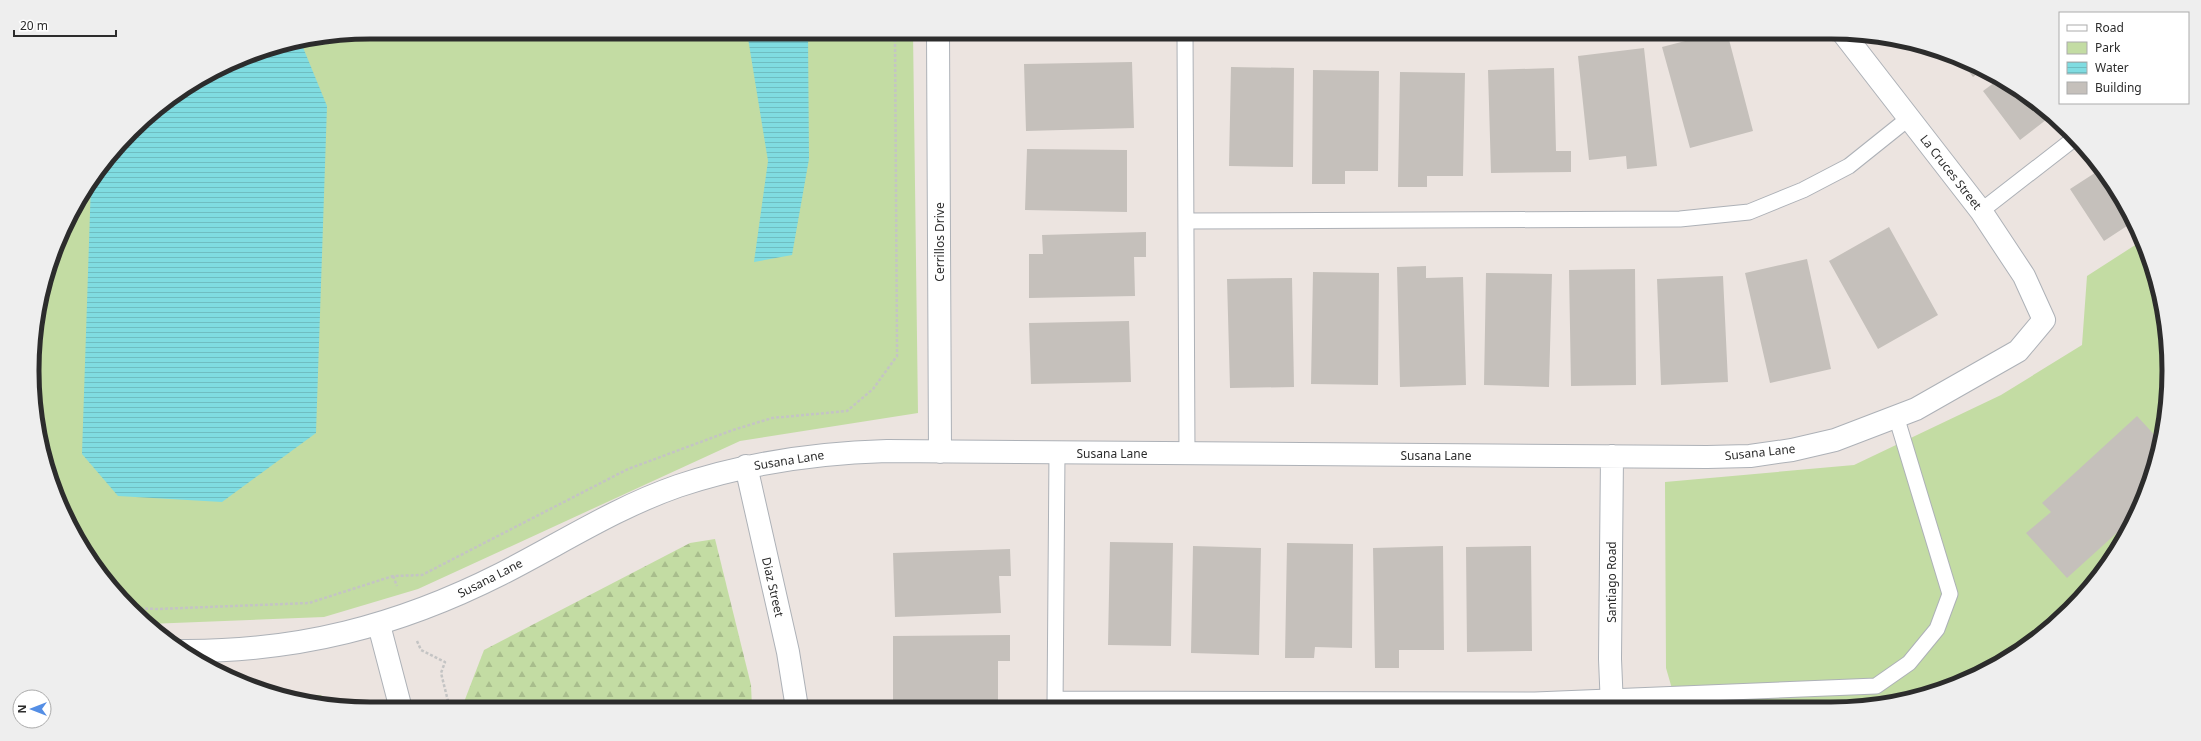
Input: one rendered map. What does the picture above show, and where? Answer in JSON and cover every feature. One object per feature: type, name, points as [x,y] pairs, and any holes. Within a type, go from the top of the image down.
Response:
[{"type":"street","name":"Cerrillos Drive","points":[[938,39],[940,452]]},
{"type":"street","name":"La Cruces Street","points":[[1848,40],[1981,211],[2024,276],[2044,320]]},
{"type":"street","name":"Susana Lane","points":[[193,651],[241,649],[288,645],[334,637],[380,625],[463,593],[581,529],[644,499],[677,486],[746,466],[793,458],[840,453],[940,452],[1743,456],[1792,450],[1835,440],[1916,409],[2018,350],[2044,320]]},
{"type":"street","name":"Santiago Road","points":[[1612,456],[1612,701]]},
{"type":"street","name":"Diaz Street","points":[[746,466],[788,652],[796,702]]},
{"type":"street","points":[[380,625],[399,702]]},
{"type":"lane","points":[[1185,39],[1187,454]]},
{"type":"lane","points":[[1186,221],[1680,219],[1750,212],[1803,190],[1849,166],[1909,118]]},
{"type":"lane","points":[[1981,211],[2070,142]]},
{"type":"lane","points":[[1215,702],[1612,701],[1876,686],[1909,663],[1937,630],[1950,594],[1896,416]]},
{"type":"lane","points":[[1055,702],[1057,453]]},
{"type":"path","points":[[140,608],[158,609],[309,603],[393,576],[422,575],[628,469],[733,430],[772,418],[847,411],[873,388],[897,356],[894,39]]},
{"type":"path","points":[[393,576],[421,650],[445,662],[440,673],[448,702]]},
{"type":"green space","points":[[370,39],[913,39],[918,413],[740,441],[418,589],[324,617],[157,624],[121,589],[95,555],[83,536],[64,497],[50,456],[42,414],[39,370],[45,306],[50,285],[64,244],[83,205],[95,186],[121,152],[136,136],[152,121],[186,95],[224,73],[244,64],[285,50],[327,42]]},
{"type":"green space","points":[[2137,244],[2151,285],[2156,306],[2161,349],[2161,392],[2156,435],[2151,456],[2137,497],[2128,517],[2106,555],[2080,589],[2065,605],[2049,620],[2015,646],[1996,658],[1957,677],[1916,691],[1895,696],[1852,701],[1676,702],[1666,668],[1665,482],[1854,465],[2001,395],[2082,345],[2087,276]]},
{"type":"green space","points":[[715,539],[751,685],[752,702],[464,702],[484,650],[690,543]]},
{"type":"green space","points":[[321,695],[323,698],[306,696]]},
{"type":"water","points":[[748,39],[808,39],[809,159],[792,255],[754,262],[768,161]]},
{"type":"water","points":[[302,46],[327,106],[316,433],[222,502],[118,496],[82,454],[91,193],[121,152],[136,136],[152,121],[186,95],[205,83],[244,64],[285,50]]},
{"type":"building","points":[[1693,39],[1729,39],[1753,131],[1690,148],[1662,47]]},
{"type":"building","points":[[1644,48],[1657,166],[1627,169],[1626,156],[1589,160],[1578,56]]},
{"type":"building","points":[[1132,62],[1134,128],[1026,131],[1024,64]]},
{"type":"building","points":[[1231,67],[1294,68],[1293,167],[1229,166]]},
{"type":"building","points":[[1554,68],[1556,151],[1571,151],[1571,172],[1491,173],[1488,70]]},
{"type":"building","points":[[1966,68],[1978,73],[1973,77]]},
{"type":"building","points":[[1313,70],[1379,71],[1378,171],[1345,171],[1345,184],[1312,184]]},
{"type":"building","points":[[1400,72],[1465,73],[1463,176],[1427,176],[1427,187],[1398,187]]},
{"type":"building","points":[[1995,82],[2015,95],[2047,119],[2020,140],[1983,91]]},
{"type":"building","points":[[1027,149],[1127,150],[1127,212],[1025,210]]},
{"type":"building","points":[[2096,172],[2118,205],[2128,225],[2104,241],[2070,189]]},
{"type":"building","points":[[1889,227],[1938,315],[1878,349],[1829,261]]},
{"type":"building","points":[[1146,232],[1146,257],[1134,257],[1135,296],[1029,298],[1029,254],[1043,254],[1042,235]]},
{"type":"building","points":[[1807,259],[1831,369],[1770,383],[1745,273]]},
{"type":"building","points":[[1426,266],[1426,278],[1463,277],[1466,385],[1400,387],[1397,267]]},
{"type":"building","points":[[1635,269],[1636,385],[1571,386],[1569,270]]},
{"type":"building","points":[[1313,272],[1379,273],[1378,385],[1311,384]]},
{"type":"building","points":[[1486,273],[1552,274],[1549,387],[1484,385]]},
{"type":"building","points":[[1723,276],[1728,382],[1661,385],[1657,279]]},
{"type":"building","points":[[1292,278],[1294,387],[1230,388],[1227,279]]},
{"type":"building","points":[[1129,321],[1131,382],[1031,384],[1029,323]]},
{"type":"building","points":[[2137,416],[2156,436],[2151,456],[2137,497],[2122,528],[2067,578],[2026,533],[2051,512],[2042,503]]},
{"type":"building","points":[[1110,542],[1173,543],[1171,646],[1108,645]]},
{"type":"building","points":[[1287,543],[1353,544],[1352,648],[1315,647],[1314,658],[1285,658]]},
{"type":"building","points":[[1193,546],[1261,548],[1259,655],[1191,653]]},
{"type":"building","points":[[1443,546],[1444,650],[1399,650],[1399,668],[1375,668],[1373,548]]},
{"type":"building","points":[[1531,546],[1532,651],[1467,652],[1466,547]]},
{"type":"building","points":[[1010,549],[1011,576],[999,576],[1001,613],[895,617],[893,553]]},
{"type":"building","points":[[1010,635],[1010,661],[998,661],[998,702],[893,702],[893,636]]}]
